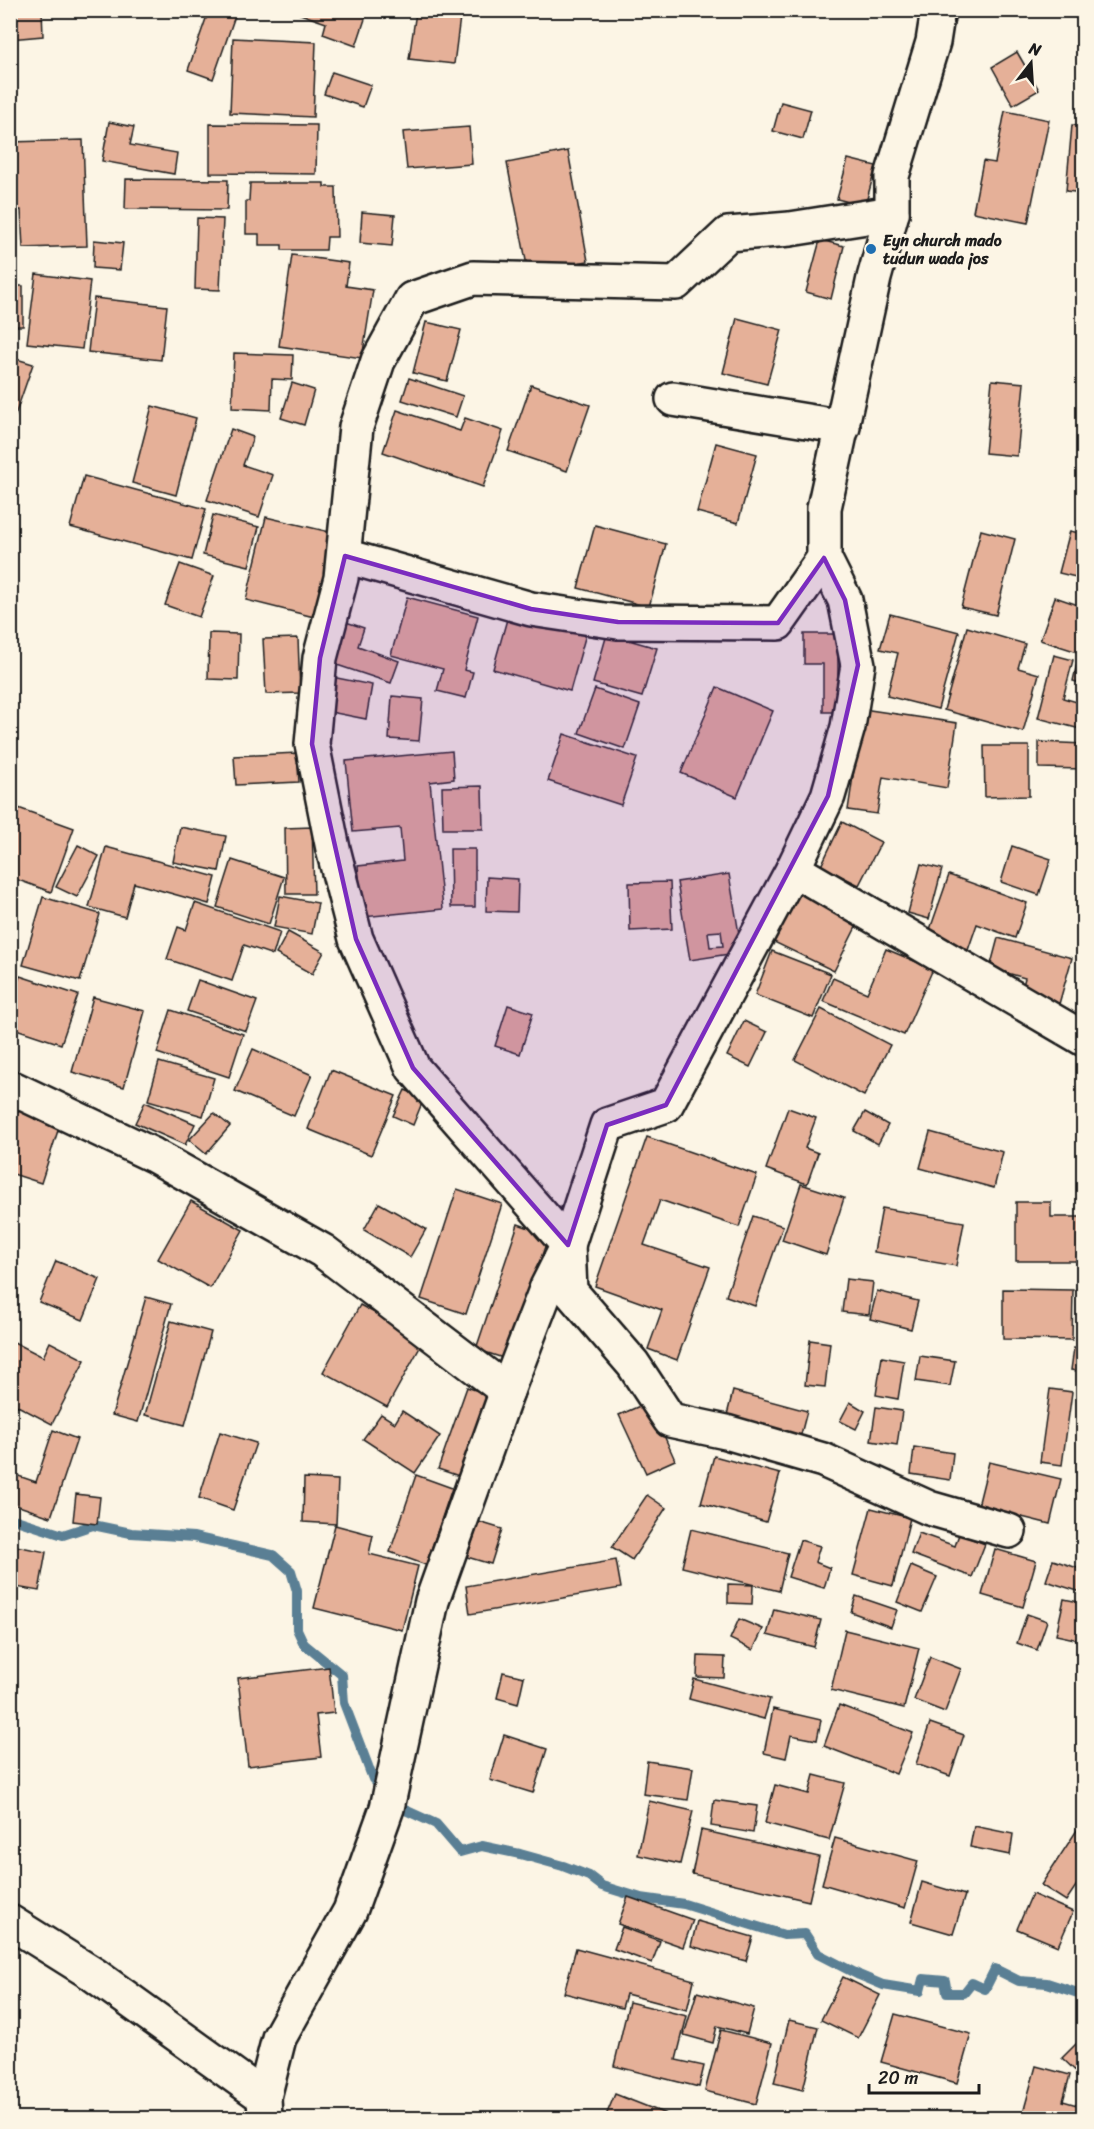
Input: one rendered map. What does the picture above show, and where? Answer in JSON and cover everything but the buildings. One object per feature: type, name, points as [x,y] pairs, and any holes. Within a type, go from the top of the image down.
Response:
[{"type":"street","points":[[10,1922],[93,1974],[265,2108],[279,2038],[350,1911],[387,1808],[432,1601],[507,1391],[547,1287],[568,1245],[608,1125],[666,1105],[793,869],[828,796],[848,727],[858,665],[845,600],[824,558],[824,508],[874,278],[892,213],[892,176],[933,42],[938,10]]},
{"type":"street","points":[[892,213],[790,229],[728,234],[676,283],[473,278],[412,299],[378,361],[356,427],[345,556],[320,658],[312,744],[333,849],[356,939],[413,1068],[568,1245],[570,1291],[633,1364],[670,1420],[726,1432],[823,1460],[929,1508],[1009,1531]]},
{"type":"street","points":[[673,399],[843,427]]},
{"type":"street","points":[[345,556],[531,609],[618,622],[766,623],[778,623],[824,558]]},
{"type":"street","points":[[793,869],[1083,1039]]},
{"type":"street","points":[[10,1087],[153,1155],[323,1251],[507,1391]]},
{"type":"highlighted area","points":[[345,556],[531,609],[618,622],[778,623],[824,558],[845,600],[858,665],[828,796],[666,1105],[607,1125],[568,1245],[413,1068],[356,939],[312,744],[320,658]]},
{"type":"waterway","points":[[10,1518],[63,1535],[93,1525],[131,1533],[194,1537],[273,1555],[291,1571],[297,1591],[297,1629],[304,1644],[342,1675],[344,1703],[373,1779],[403,1809],[436,1824],[460,1852],[482,1846],[520,1854],[563,1866],[589,1876],[602,1886],[641,1898],[684,1904],[784,1935],[805,1934],[818,1954],[883,1985],[920,1991],[923,1979],[945,1981],[947,1993],[964,1993],[972,1983],[985,1989],[995,1969],[1019,1981],[1047,1983],[1084,1995]]},
{"type":"place","name":"Eyn church mado tudun wada jos","points":[[871,249]]}]
